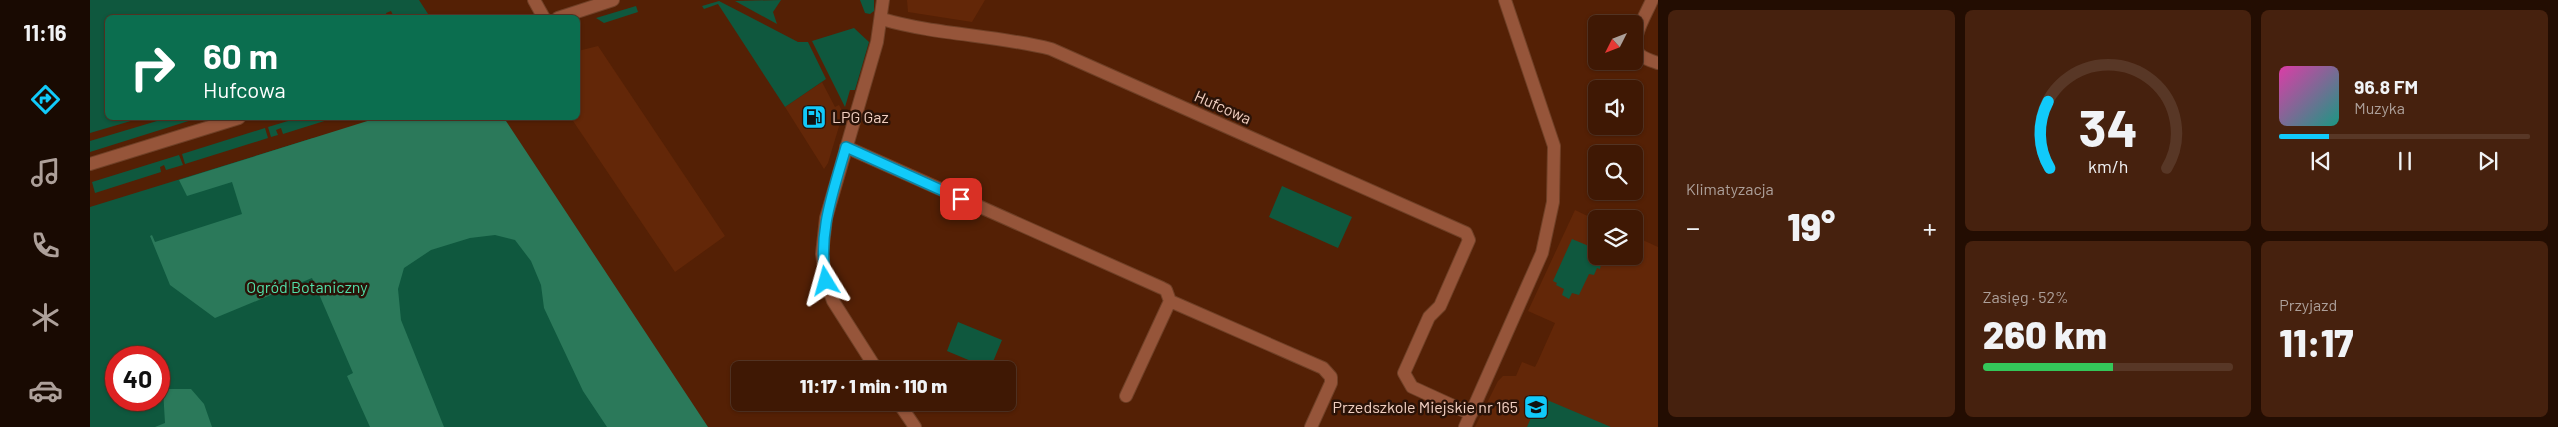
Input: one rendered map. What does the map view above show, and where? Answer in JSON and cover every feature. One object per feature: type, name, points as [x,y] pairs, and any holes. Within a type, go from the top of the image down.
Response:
[{"type":"street","points":[[534,0],[542,15]]},
{"type":"street","points":[[567,15],[612,0]]},
{"type":"street","points":[[870,361],[836,307],[823,268],[822,242],[826,218],[877,42],[882,19],[883,0]]},
{"type":"street","points":[[1465,427],[1542,253],[1553,202],[1554,146],[1505,0]]},
{"type":"street","points":[[1652,0],[1634,42],[1641,56],[1658,63]]},
{"type":"street","name":"Hufcowa","points":[[882,19],[903,25],[1003,39],[1051,49],[1466,232],[1469,240],[1440,306],[1429,317],[1404,373],[1412,388],[1471,414]]},
{"type":"street","points":[[90,164],[233,120]]},
{"type":"street","points":[[846,147],[1166,290],[1170,301],[1126,396]]},
{"type":"street","points":[[1170,301],[1328,371],[1331,376],[1331,383],[1311,427]]},
{"type":"street","points":[[904,411],[914,427]]},
{"type":"shaded area","points":[[907,0],[985,0],[972,22],[908,12]]},
{"type":"shaded area","points":[[598,46],[725,236],[675,272],[572,120],[580,120],[580,50]]},
{"type":"shaded area","points":[[822,82],[835,107],[839,105],[843,113],[828,163],[824,169],[785,107]]},
{"type":"shaded area","points":[[1575,210],[1588,216],[1588,265],[1643,265],[1643,240],[1658,247],[1658,427],[1475,427],[1498,381],[1503,376],[1516,376],[1522,362],[1535,367],[1538,361],[1555,323],[1528,311]]},
{"type":"green space","points":[[90,0],[419,0],[429,15],[393,15],[391,11],[386,13],[387,15],[105,15],[105,120],[134,120],[90,133]]},
{"type":"green space","points":[[781,0],[773,12],[777,24],[735,1]]},
{"type":"green space","points":[[860,0],[874,0],[874,11],[870,14],[865,13]]},
{"type":"green space","points":[[719,1],[798,42],[808,42],[826,79],[785,107],[718,4],[704,9],[702,6]]},
{"type":"green space","points":[[636,6],[638,12],[604,23],[596,18]]},
{"type":"green space","points":[[854,28],[869,42],[855,90],[850,90],[845,107],[812,41]]},
{"type":"green space","points":[[160,120],[192,120],[90,152],[90,141]]},
{"type":"green space","points":[[291,120],[328,120],[283,134],[281,128],[276,130],[278,135],[271,137],[268,127]]},
{"type":"green space","points":[[371,120],[505,120],[708,427],[607,427],[583,391],[544,308],[541,285],[531,261],[515,240],[495,235],[470,238],[431,250],[404,268],[398,289],[401,320],[444,427],[370,427],[347,376],[353,373],[312,278],[215,318],[170,285],[150,236],[152,235],[155,242],[242,214],[232,182],[187,196],[179,180]]},
{"type":"green space","points":[[265,128],[268,138],[185,164],[182,154]]},
{"type":"green space","name":"Ogród Botaniczny","points":[[313,138],[555,232],[655,427],[90,427],[90,207]]},
{"type":"green space","points":[[179,155],[183,165],[166,170],[164,165],[160,167],[161,172],[95,193],[92,182]]},
{"type":"green space","points":[[1282,186],[1352,217],[1338,248],[1269,217]]},
{"type":"green space","points":[[1572,239],[1588,246],[1588,265],[1601,265],[1600,269],[1597,268],[1594,275],[1589,274],[1579,295],[1572,293],[1569,299],[1562,295],[1564,289],[1553,281]]},
{"type":"green space","points":[[958,322],[1002,340],[993,361],[971,361],[947,351]]},
{"type":"green space","points":[[170,389],[191,389],[204,404],[212,427],[155,427],[165,423],[164,411],[170,411]]},
{"type":"green space","points":[[1540,397],[1611,427],[1527,427]]},
{"type":"place","name":"LPG Gaz","points":[[814,117]]},
{"type":"place","name":"Przedszkole Miejskie nr 165","points":[[1536,407]]},
{"type":"route","points":[[826,281],[823,268],[822,242],[829,206],[846,147],[961,199]]}]
